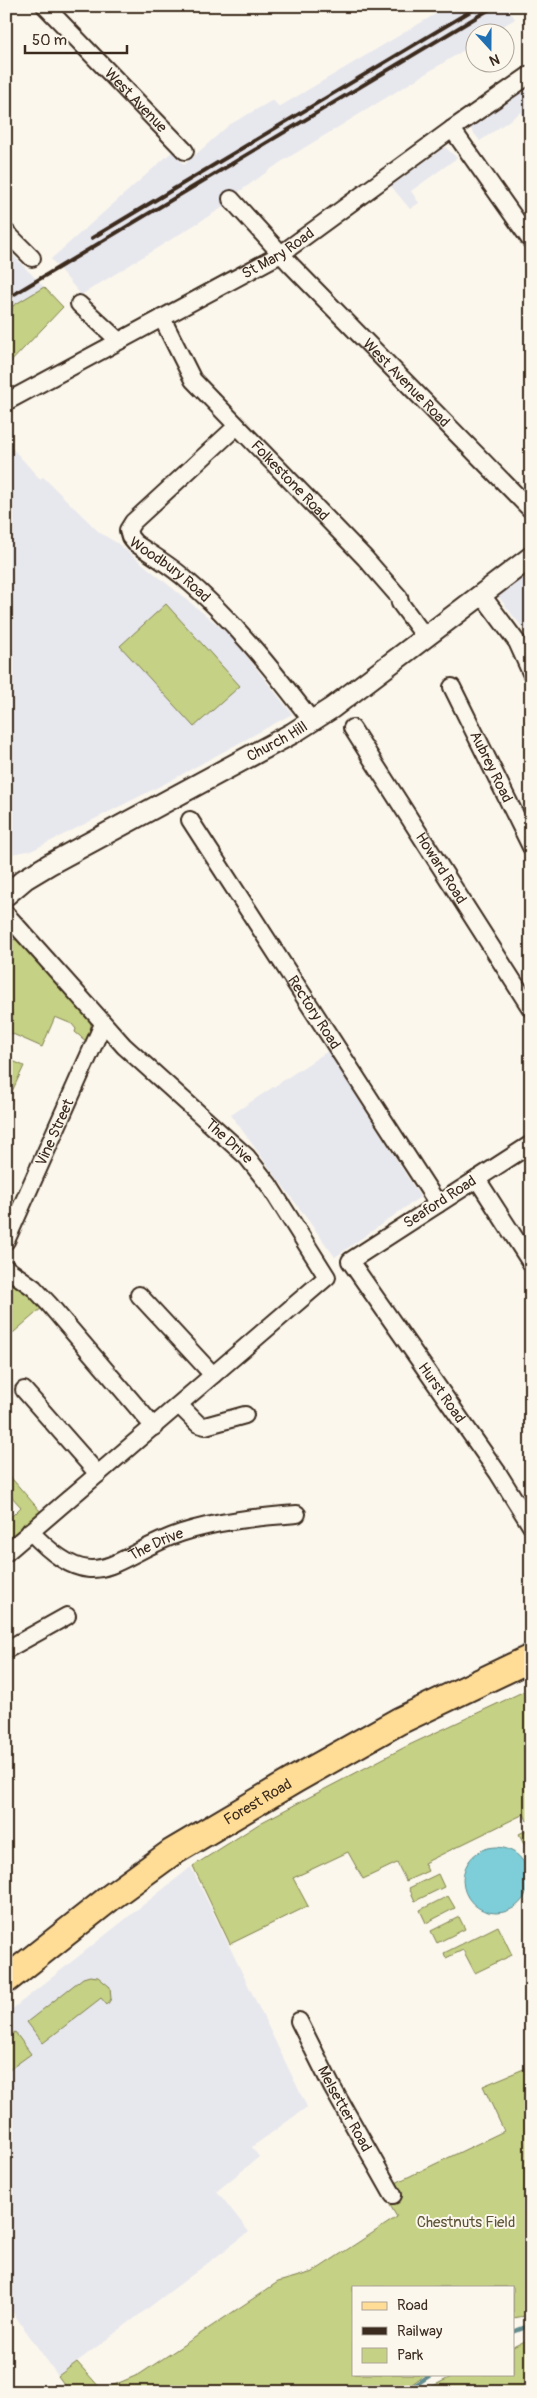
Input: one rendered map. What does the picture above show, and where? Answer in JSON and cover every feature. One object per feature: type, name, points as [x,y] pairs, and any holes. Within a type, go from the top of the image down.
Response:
[{"type":"main road","name":"Forest Road","points":[[6,1959],[104,1884],[188,1825],[328,1743],[531,1640]]},
{"type":"main road","name":"Forest Road","points":[[6,1980],[111,1897],[171,1853],[296,1778],[399,1721],[531,1658]]},
{"type":"street","name":"West Avenue","points":[[45,6],[185,151]]},
{"type":"street","name":"St Mary Road","points":[[6,402],[282,254],[452,129],[531,74]]},
{"type":"street","points":[[452,129],[531,241]]},
{"type":"street","points":[[231,199],[282,254]]},
{"type":"street","points":[[6,232],[32,258]]},
{"type":"street","name":"West Avenue Road","points":[[282,254],[531,510]]},
{"type":"street","points":[[79,304],[119,341]]},
{"type":"street","name":"Folkestone Road","points":[[162,318],[193,380],[365,558],[399,597],[400,604],[426,638]]},
{"type":"street","name":"Woodbury Road","points":[[237,426],[133,522],[128,530],[130,537],[135,543],[181,575],[213,604],[276,674],[312,722]]},
{"type":"street","name":"Church Hill","points":[[6,895],[25,879],[50,864],[312,722],[343,701],[531,557]]},
{"type":"street","points":[[482,595],[517,642],[531,674]]},
{"type":"street","name":"Aubrey Road","points":[[452,686],[531,847]]},
{"type":"street","name":"Howard Road","points":[[352,728],[531,1009]]},
{"type":"street","name":"Rectory Road","points":[[190,820],[438,1204]]},
{"type":"street","name":"The Drive","points":[[6,914],[103,1024],[247,1157],[269,1185],[327,1277],[6,1553]]},
{"type":"street","name":"Vine Street","points":[[6,1240],[103,1024]]},
{"type":"street","name":"Seaford Road","points":[[350,1261],[531,1144]]},
{"type":"street","points":[[478,1179],[531,1263]]},
{"type":"street","name":"Hurst Road","points":[[350,1261],[498,1473],[531,1526]]},
{"type":"street","points":[[6,1268],[34,1288],[154,1426]]},
{"type":"street","points":[[139,1295],[213,1375]]},
{"type":"street","points":[[24,1390],[98,1474]]},
{"type":"street","points":[[180,1405],[198,1424],[205,1426],[245,1415]]},
{"type":"street","name":"The Drive","points":[[30,1532],[56,1557],[81,1568],[95,1569],[119,1563],[165,1539],[183,1533],[240,1520],[297,1514]]},
{"type":"street","points":[[6,1650],[67,1616]]},
{"type":"street","name":"Melsetter Road","points":[[299,2021],[332,2087],[393,2195]]},
{"type":"shaded area","points":[[449,6],[507,6],[515,19],[510,22],[464,22],[464,50],[281,162],[240,191],[225,206],[81,295],[51,259],[173,151],[184,165],[229,125],[273,100],[279,107]]},
{"type":"shaded area","points":[[531,84],[531,125],[521,112],[480,141],[469,127]]},
{"type":"shaded area","points":[[445,147],[457,158],[411,191],[419,203],[410,209],[391,186]]},
{"type":"shaded area","points":[[6,248],[63,307],[6,367]]},
{"type":"shaded area","points":[[11,447],[40,479],[43,477],[100,533],[117,543],[230,635],[292,714],[166,783],[33,850],[6,855],[6,451]]},
{"type":"shaded area","points":[[531,572],[531,639],[498,596]]},
{"type":"shaded area","points":[[328,1051],[420,1197],[335,1257],[231,1115]]},
{"type":"shaded area","points":[[191,1867],[307,2107],[252,2147],[259,2157],[217,2191],[249,2232],[58,2376],[6,2303],[6,2014]]},
{"type":"green space","points":[[44,287],[63,307],[6,367],[6,310]]},
{"type":"green space","points":[[166,604],[240,686],[194,727],[120,646]]},
{"type":"green space","points":[[6,938],[17,940],[88,1015],[91,1025],[87,1042],[75,1032],[76,1029],[72,1024],[55,1017],[42,1047],[6,1031]]},
{"type":"green space","points":[[6,1058],[24,1066],[6,1104]]},
{"type":"green space","points":[[6,1279],[29,1292],[43,1307],[6,1339]]},
{"type":"green space","points":[[6,1472],[41,1512],[6,1542],[6,1517],[9,1519],[21,1507],[10,1495],[6,1498]]},
{"type":"green space","points":[[531,1688],[531,1819],[527,1821],[524,1814],[424,1863],[428,1871],[406,1881],[397,1863],[363,1879],[348,1852],[293,1878],[308,1906],[230,1944],[193,1866],[262,1822],[407,1746]]},
{"type":"green space","points":[[531,1828],[531,1844],[526,1847],[519,1834]]},
{"type":"green space","points":[[438,1874],[444,1887],[415,1901],[409,1888]]},
{"type":"green space","points":[[448,1896],[455,1908],[426,1923],[420,1910]]},
{"type":"green space","points":[[459,1917],[465,1929],[437,1943],[431,1931]]},
{"type":"green space","points":[[498,1926],[512,1955],[475,1973],[463,1950],[446,1958],[444,1953]]},
{"type":"green space","points":[[90,1976],[98,1977],[110,1987],[111,1999],[107,2005],[101,1998],[43,2043],[27,2022],[83,1978]]},
{"type":"green space","points":[[15,2032],[31,2054],[6,2072],[6,2038]]},
{"type":"green space","name":"Chestnuts Field","points":[[531,2066],[531,2315],[514,2318],[514,2286],[352,2286],[352,2376],[423,2376],[401,2392],[70,2392],[58,2376],[77,2362],[102,2390],[140,2374],[278,2282],[313,2272],[397,2217],[381,2190],[504,2131],[483,2086]]},
{"type":"green space","points":[[531,2338],[531,2392],[421,2392],[453,2376],[514,2376],[514,2346]]},
{"type":"water","points":[[496,1847],[509,1849],[519,1857],[527,1867],[529,1880],[527,1893],[519,1903],[509,1911],[496,1913],[483,1911],[473,1903],[465,1893],[463,1880],[465,1867],[473,1857],[483,1849]]},
{"type":"waterway","points":[[514,2332],[531,2325]]},
{"type":"waterway","points":[[405,2392],[429,2376]]},
{"type":"railway","points":[[92,238],[479,6]]},
{"type":"railway","points":[[6,299],[495,6]]}]
